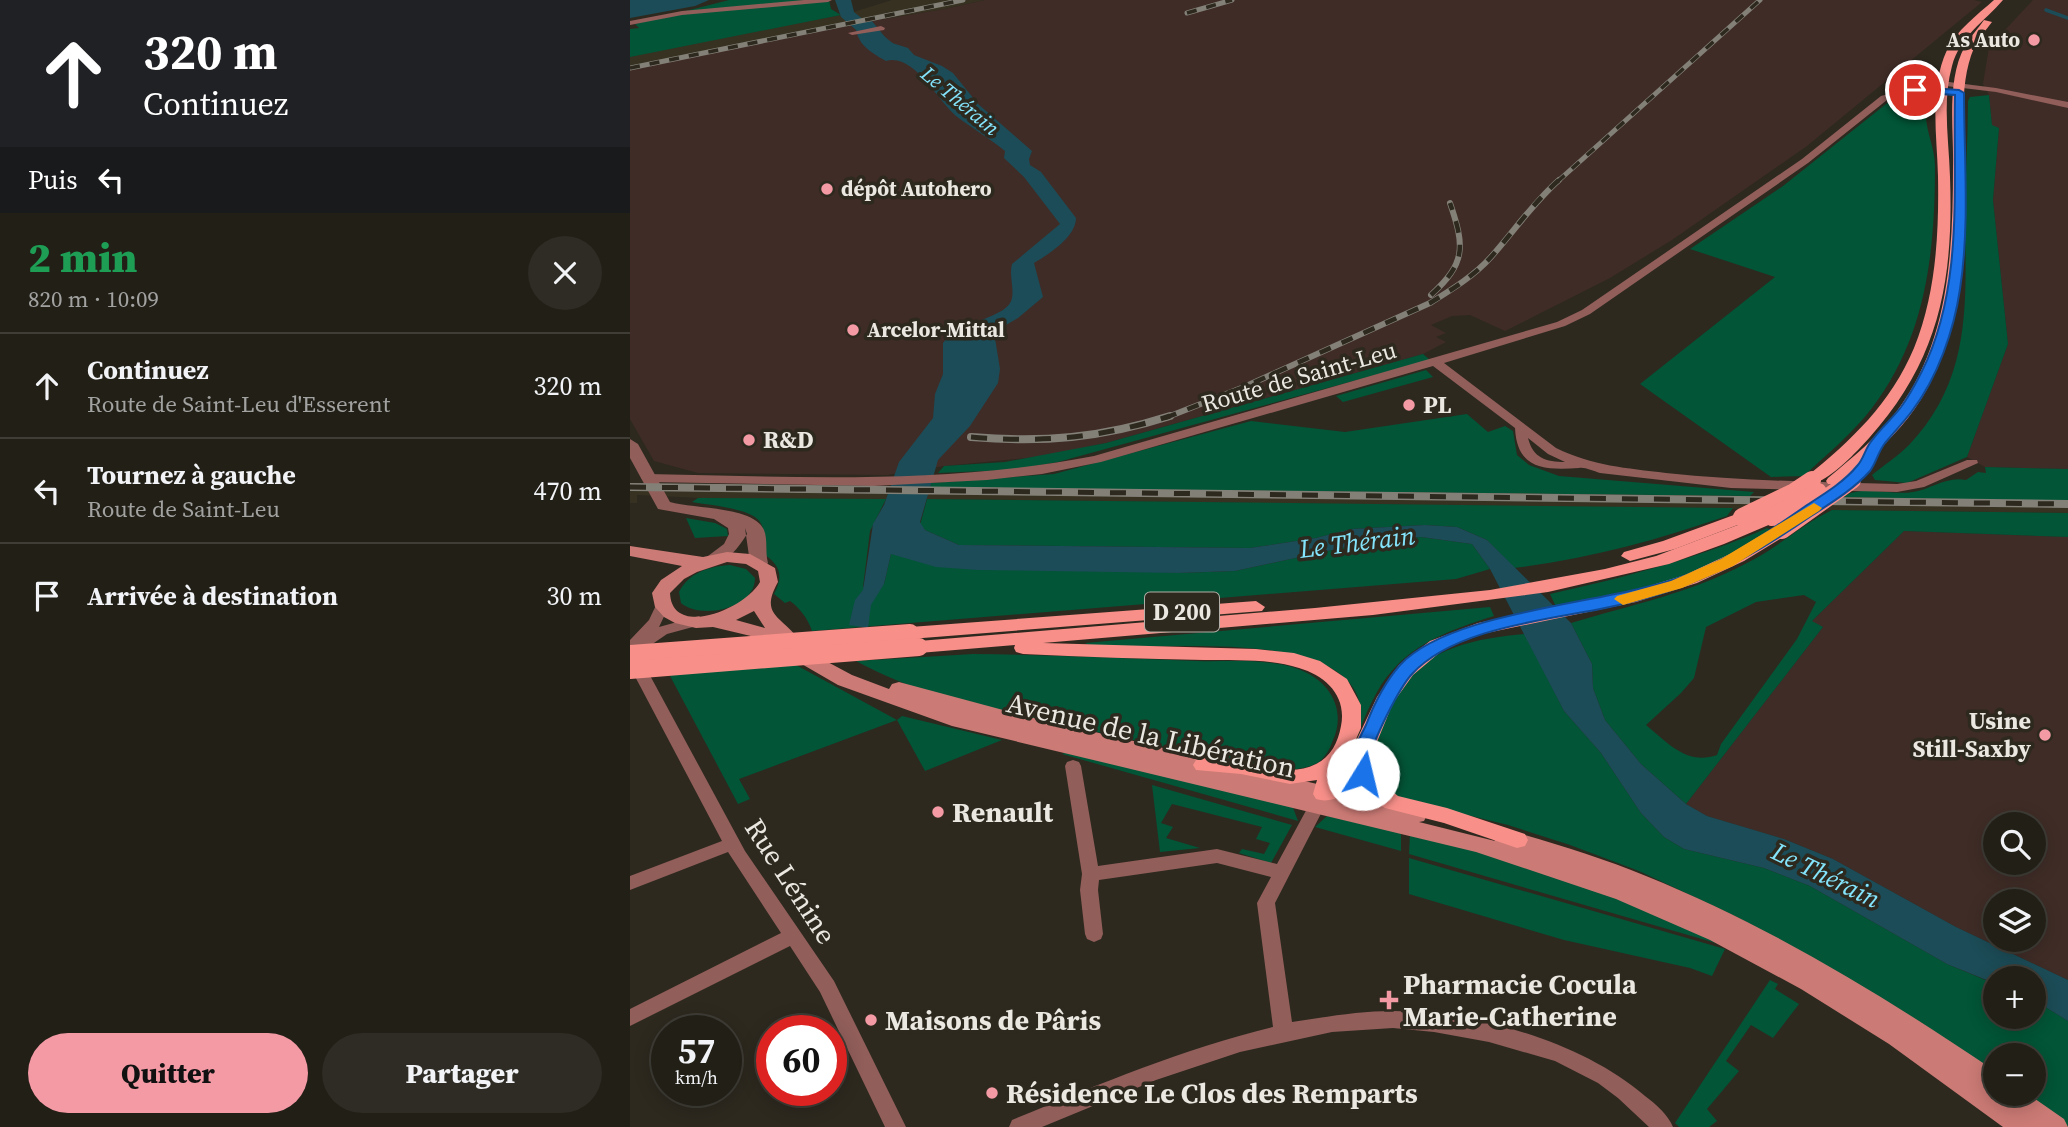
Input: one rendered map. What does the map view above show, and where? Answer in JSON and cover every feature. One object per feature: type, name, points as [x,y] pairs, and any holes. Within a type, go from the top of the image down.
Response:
[{"type":"main road","points":[[1566,577],[1669,545],[1776,502],[1812,480],[1847,453],[1880,420],[1905,385],[1926,338],[1937,295],[1941,265],[1944,90],[1948,61],[1959,39],[1999,0]]},
{"type":"main road","name":"D 200","points":[[914,640],[957,644],[1458,594],[1675,556],[1777,523],[1834,481],[1876,445],[1898,421],[1921,385],[1948,320],[1955,288],[1960,92],[1964,62],[1987,21],[2009,0]]},
{"type":"main road","points":[[1319,800],[1344,786],[1360,759],[1384,702],[1406,670],[1437,645],[1490,626],[1643,595],[1691,579],[1738,557],[1777,523],[1852,480],[1865,468],[1876,445]]},
{"type":"main road","points":[[630,553],[668,559],[708,560],[739,557],[760,563],[766,568],[770,578],[762,595],[741,611],[705,620]]},
{"type":"main road","points":[[630,553],[662,571],[667,585]]},
{"type":"main road","points":[[663,604],[663,593],[667,585],[682,572],[708,560]]},
{"type":"main road","name":"D 200","points":[[632,663],[1334,601],[1458,594]]},
{"type":"main road","name":"Avenue de la Libération","points":[[762,595],[762,609],[778,631],[821,660],[849,673],[982,712],[1203,765],[1555,867],[1747,939],[1808,981],[1877,1022],[2024,1127]]},
{"type":"main road","name":"Avenue de la Libération","points":[[663,604],[675,616],[742,626],[761,633],[845,680],[950,718],[1319,800],[1517,840],[1629,877],[1747,939],[1857,992],[1983,1077]]},
{"type":"main road","points":[[957,644],[1256,656],[1303,662],[1320,669],[1335,679],[1351,704],[1349,733],[1319,800]]},
{"type":"main road","points":[[1360,759],[1366,780],[1383,797],[1517,840]]},
{"type":"main road","points":[[1203,765],[1233,766],[1298,778],[1319,772],[1336,762]]},
{"type":"main road","points":[[2025,1106],[2055,1127]]},
{"type":"street","points":[[630,23],[682,13],[827,0]]},
{"type":"street","points":[[852,33],[881,28]]},
{"type":"street","points":[[1944,90],[2068,106]]},
{"type":"street","name":"Route de Saint-Leu","points":[[647,478],[887,480],[1030,471],[1083,462],[1436,362],[1549,328],[1586,312],[1794,169],[1890,95],[1944,90],[1960,92]]},
{"type":"street","points":[[1436,362],[1552,451],[1581,464],[1617,471],[1741,485],[1897,488],[1919,484],[1972,463]]},
{"type":"street","points":[[630,444],[664,505],[675,510],[737,518],[752,525],[756,531],[755,550],[760,563]]},
{"type":"street","points":[[708,560],[730,547],[738,534],[731,522],[714,515]]},
{"type":"street","points":[[632,663],[632,648],[655,622],[663,604]]},
{"type":"street","points":[[632,663],[652,637],[669,628],[705,620]]},
{"type":"street","name":"Rue Lénine","points":[[632,663],[732,844],[836,1004],[896,1127]]},
{"type":"street","points":[[1073,766],[1091,874],[1089,890],[1094,934]]},
{"type":"street","points":[[1284,1034],[1266,903],[1319,800]]},
{"type":"street","points":[[630,883],[732,844]]},
{"type":"street","points":[[1091,874],[1217,856],[1280,872]]},
{"type":"street","points":[[630,1018],[793,936]]},
{"type":"street","points":[[1019,1127],[1182,1061],[1284,1034],[1381,1020],[1440,1024],[1514,1038],[1565,1055],[1607,1076],[1627,1090],[1663,1127]]},
{"type":"shaded area","points":[[892,0],[985,0],[630,70],[630,53],[847,14]]},
{"type":"shaded area","points":[[985,0],[1982,2],[1807,146],[1672,240],[1610,278],[1505,331],[1470,315],[1452,316],[1431,325],[1446,333],[1436,337],[1446,342],[1423,354],[1106,443],[1046,456],[944,466],[887,475],[698,473],[654,461],[630,419],[630,70]]},
{"type":"shaded area","points":[[2033,0],[2068,0],[2068,469],[1985,467],[1967,457],[2008,344],[1993,200],[1999,128],[1992,126],[1989,95],[1983,84],[1989,47]]},
{"type":"shaded area","points":[[630,483],[2019,499],[2068,501],[2068,513],[927,499],[722,499],[637,495],[637,503],[630,503]]},
{"type":"shaded area","points":[[1904,531],[2068,537],[2068,980],[2046,970],[2046,966],[2038,966],[2009,952],[2046,952],[2046,889],[1983,889],[1983,940],[1833,859],[1784,839],[1707,816],[1686,804],[1823,627],[1811,622]]},
{"type":"green space","points":[[729,0],[829,0],[831,9],[841,15],[630,57],[630,29],[639,28],[635,24]]},
{"type":"green space","points":[[1989,95],[1992,125],[1999,128],[1993,200],[2008,344],[1967,457],[1907,483],[1875,480],[1872,475],[1909,445],[1930,420],[1955,366],[1961,338],[1966,280],[1968,101],[1970,97]]},
{"type":"green space","points":[[1900,97],[1920,99],[1927,104],[1926,120],[1935,166],[1933,231],[1924,293],[1916,323],[1890,381],[1857,426],[1804,476],[1771,477],[1640,384],[1775,277],[1690,249],[1783,186],[1891,100]]},
{"type":"green space","points":[[1423,354],[1430,360],[1058,462],[1010,470],[938,473],[944,466],[1005,462],[1106,443]]},
{"type":"green space","points":[[1426,370],[1433,377],[1343,402],[1336,396]]},
{"type":"green space","points":[[1467,414],[1488,432],[1505,426],[1513,431],[1517,455],[1529,465],[1559,476],[1754,492],[1750,496],[930,487],[931,483],[1054,474],[1251,421],[1345,432]]},
{"type":"green space","points":[[1985,467],[2068,469],[2068,501],[1843,497],[1859,491],[1913,492],[1945,481],[1966,480],[1978,472],[1986,473]]},
{"type":"green space","points":[[698,498],[886,499],[870,531],[863,587],[884,584],[891,554],[1178,573],[1235,571],[1369,542],[1421,537],[1472,544],[1490,569],[1456,579],[812,631],[797,607],[790,601],[785,603],[774,594],[779,582],[779,572],[765,555],[764,534],[760,522],[739,510],[692,502]]},
{"type":"green space","points":[[927,499],[1733,508],[1727,516],[1648,541],[1595,554],[1514,568],[1487,540],[1457,527],[1425,525],[1351,529],[1316,538],[1250,548],[959,545],[925,530],[920,525]]},
{"type":"green space","points":[[1832,510],[2068,513],[2068,537],[1904,531],[1812,621],[1823,627],[1686,804],[1641,764],[1605,720],[1593,688],[1592,664],[1571,623],[1703,583],[1756,558]],"holes":[[[1804,595],[1816,602],[1797,639],[1721,744],[1717,755],[1706,758],[1687,755],[1646,725],[1694,678],[1706,627],[1756,602]]]},
{"type":"green space","points":[[686,518],[715,523],[727,529],[728,536],[695,538]]},
{"type":"green space","points":[[1767,528],[1772,531],[1720,561],[1654,587],[1557,609],[1550,594],[1660,566]]},
{"type":"green space","points":[[730,565],[746,569],[755,578],[753,589],[737,604],[713,611],[701,611],[681,603],[679,592],[694,575],[707,569]]},
{"type":"green space","points":[[1490,607],[1494,616],[1426,643],[1398,664],[1376,694],[1345,769],[1340,770],[1356,735],[1361,715],[1354,688],[1334,669],[1304,657],[1269,650],[1194,646],[1102,647],[1085,643]]},
{"type":"green space","points":[[1525,634],[1564,711],[1601,753],[1641,813],[1664,837],[1684,849],[1764,868],[1810,886],[1947,964],[1983,979],[1983,1029],[2046,1029],[2046,1007],[2068,1021],[2068,1127],[2037,1106],[2046,1106],[2046,1043],[1983,1043],[1983,1070],[1798,950],[1737,917],[1639,871],[1508,825],[1402,799],[1387,791],[1377,781],[1368,754],[1400,690],[1411,675],[1438,654],[1490,638]]},
{"type":"green space","points":[[973,654],[1274,663],[1298,669],[1319,680],[1336,707],[1337,728],[1329,749],[1319,762],[1283,770],[965,703],[909,685],[856,661]]},
{"type":"green space","points":[[796,665],[897,720],[739,779],[750,799],[738,804],[669,674]]},
{"type":"green space","points":[[902,716],[1002,740],[925,771],[897,720]]},
{"type":"green space","points":[[1069,751],[1292,805],[1298,821],[1062,754]]},
{"type":"green space","points":[[1152,785],[1292,825],[1271,863],[1239,853],[1242,849],[1264,854],[1270,843],[1256,839],[1262,827],[1172,804],[1161,823],[1173,827],[1166,838],[1200,848],[1160,852]]},
{"type":"green space","points":[[1327,816],[1401,833],[1401,851],[1315,827]]},
{"type":"green space","points":[[1410,833],[1577,879],[1726,946],[1409,854]]},
{"type":"green space","points":[[1409,858],[1725,949],[1712,976],[1690,968],[1564,940],[1409,894]]},
{"type":"green space","points":[[1770,980],[1778,984],[1775,989],[1799,1004],[1773,1038],[1751,1025],[1726,1061],[1739,1071],[1707,1109],[1717,1121],[1709,1127],[1679,1127],[1675,1123]]},
{"type":"water","points":[[630,0],[709,0],[695,6],[630,18]]},
{"type":"water","points":[[872,21],[889,42],[908,48],[914,55],[953,73],[978,104],[1032,151],[1030,165],[1041,172],[1076,218],[1067,238],[1034,263],[1043,297],[1018,318],[994,332],[1000,369],[998,383],[970,426],[938,460],[920,522],[925,530],[959,545],[1250,548],[1316,538],[1351,529],[1425,525],[1457,527],[1487,540],[1571,623],[1592,664],[1593,688],[1605,720],[1641,764],[1686,804],[1707,816],[1784,839],[1833,859],[1983,940],[1983,952],[2009,952],[2038,966],[1983,966],[1983,979],[1947,964],[1810,886],[1764,868],[1684,849],[1664,837],[1641,813],[1601,753],[1564,711],[1490,569],[1472,544],[1421,537],[1369,542],[1235,571],[1178,573],[978,570],[936,567],[891,554],[884,584],[871,605],[868,628],[849,625],[855,600],[863,590],[873,524],[884,505],[899,462],[933,418],[935,394],[943,374],[943,343],[960,330],[1009,305],[1012,298],[1012,264],[1060,224],[1024,177],[1004,158],[1005,151],[956,116],[924,79],[906,64],[896,60],[886,61],[874,54],[858,37],[856,24]]},
{"type":"water","points":[[2046,970],[2068,980],[2068,1021],[2046,1007]]},
{"type":"waterway","name":"Le Thérain","points":[[843,0],[847,14],[889,49]]},
{"type":"waterway","points":[[2046,10],[2068,18]]},
{"type":"railway","points":[[630,68],[963,0]]},
{"type":"railway","points":[[1187,13],[1232,0]]},
{"type":"railway","points":[[1557,182],[1760,0]]},
{"type":"railway","points":[[1165,418],[1244,387],[1430,303],[1484,264],[1557,182]]},
{"type":"railway","points":[[1431,295],[1451,273],[1459,254],[1458,231],[1450,203]]},
{"type":"railway","points":[[971,437],[1072,437],[1120,429],[1170,416]]},
{"type":"railway","points":[[630,487],[2068,504]]},
{"type":"slow traffic","points":[[1623,599],[1676,584],[1727,563],[1814,508]]},
{"type":"place","name":"As Auto","points":[[2034,40]]},
{"type":"place","name":"dépôt Autohero","points":[[827,189]]},
{"type":"place","name":"Arcelor-Mittal","points":[[853,330]]},
{"type":"place","name":"PL","points":[[1409,405]]},
{"type":"place","name":"R&D","points":[[749,440]]},
{"type":"place","name":"Usine Still-Saxby","points":[[2045,735]]},
{"type":"place","name":"Renault","points":[[938,812]]},
{"type":"place","name":"Pharmacie Cocula Marie-Catherine","points":[[1389,1000]]},
{"type":"place","name":"Maisons de Pâris","points":[[871,1020]]},
{"type":"place","name":"Résidence Le Clos des Remparts","points":[[992,1093]]},
{"type":"route","points":[[1363,774],[1360,759],[1378,714],[1393,686],[1406,670],[1437,645],[1478,629],[1636,596],[1691,579],[1738,557],[1766,540],[1803,516],[1865,468],[1876,445],[1893,428],[1921,385],[1940,344],[1955,288],[1959,93],[1915,90]]}]
